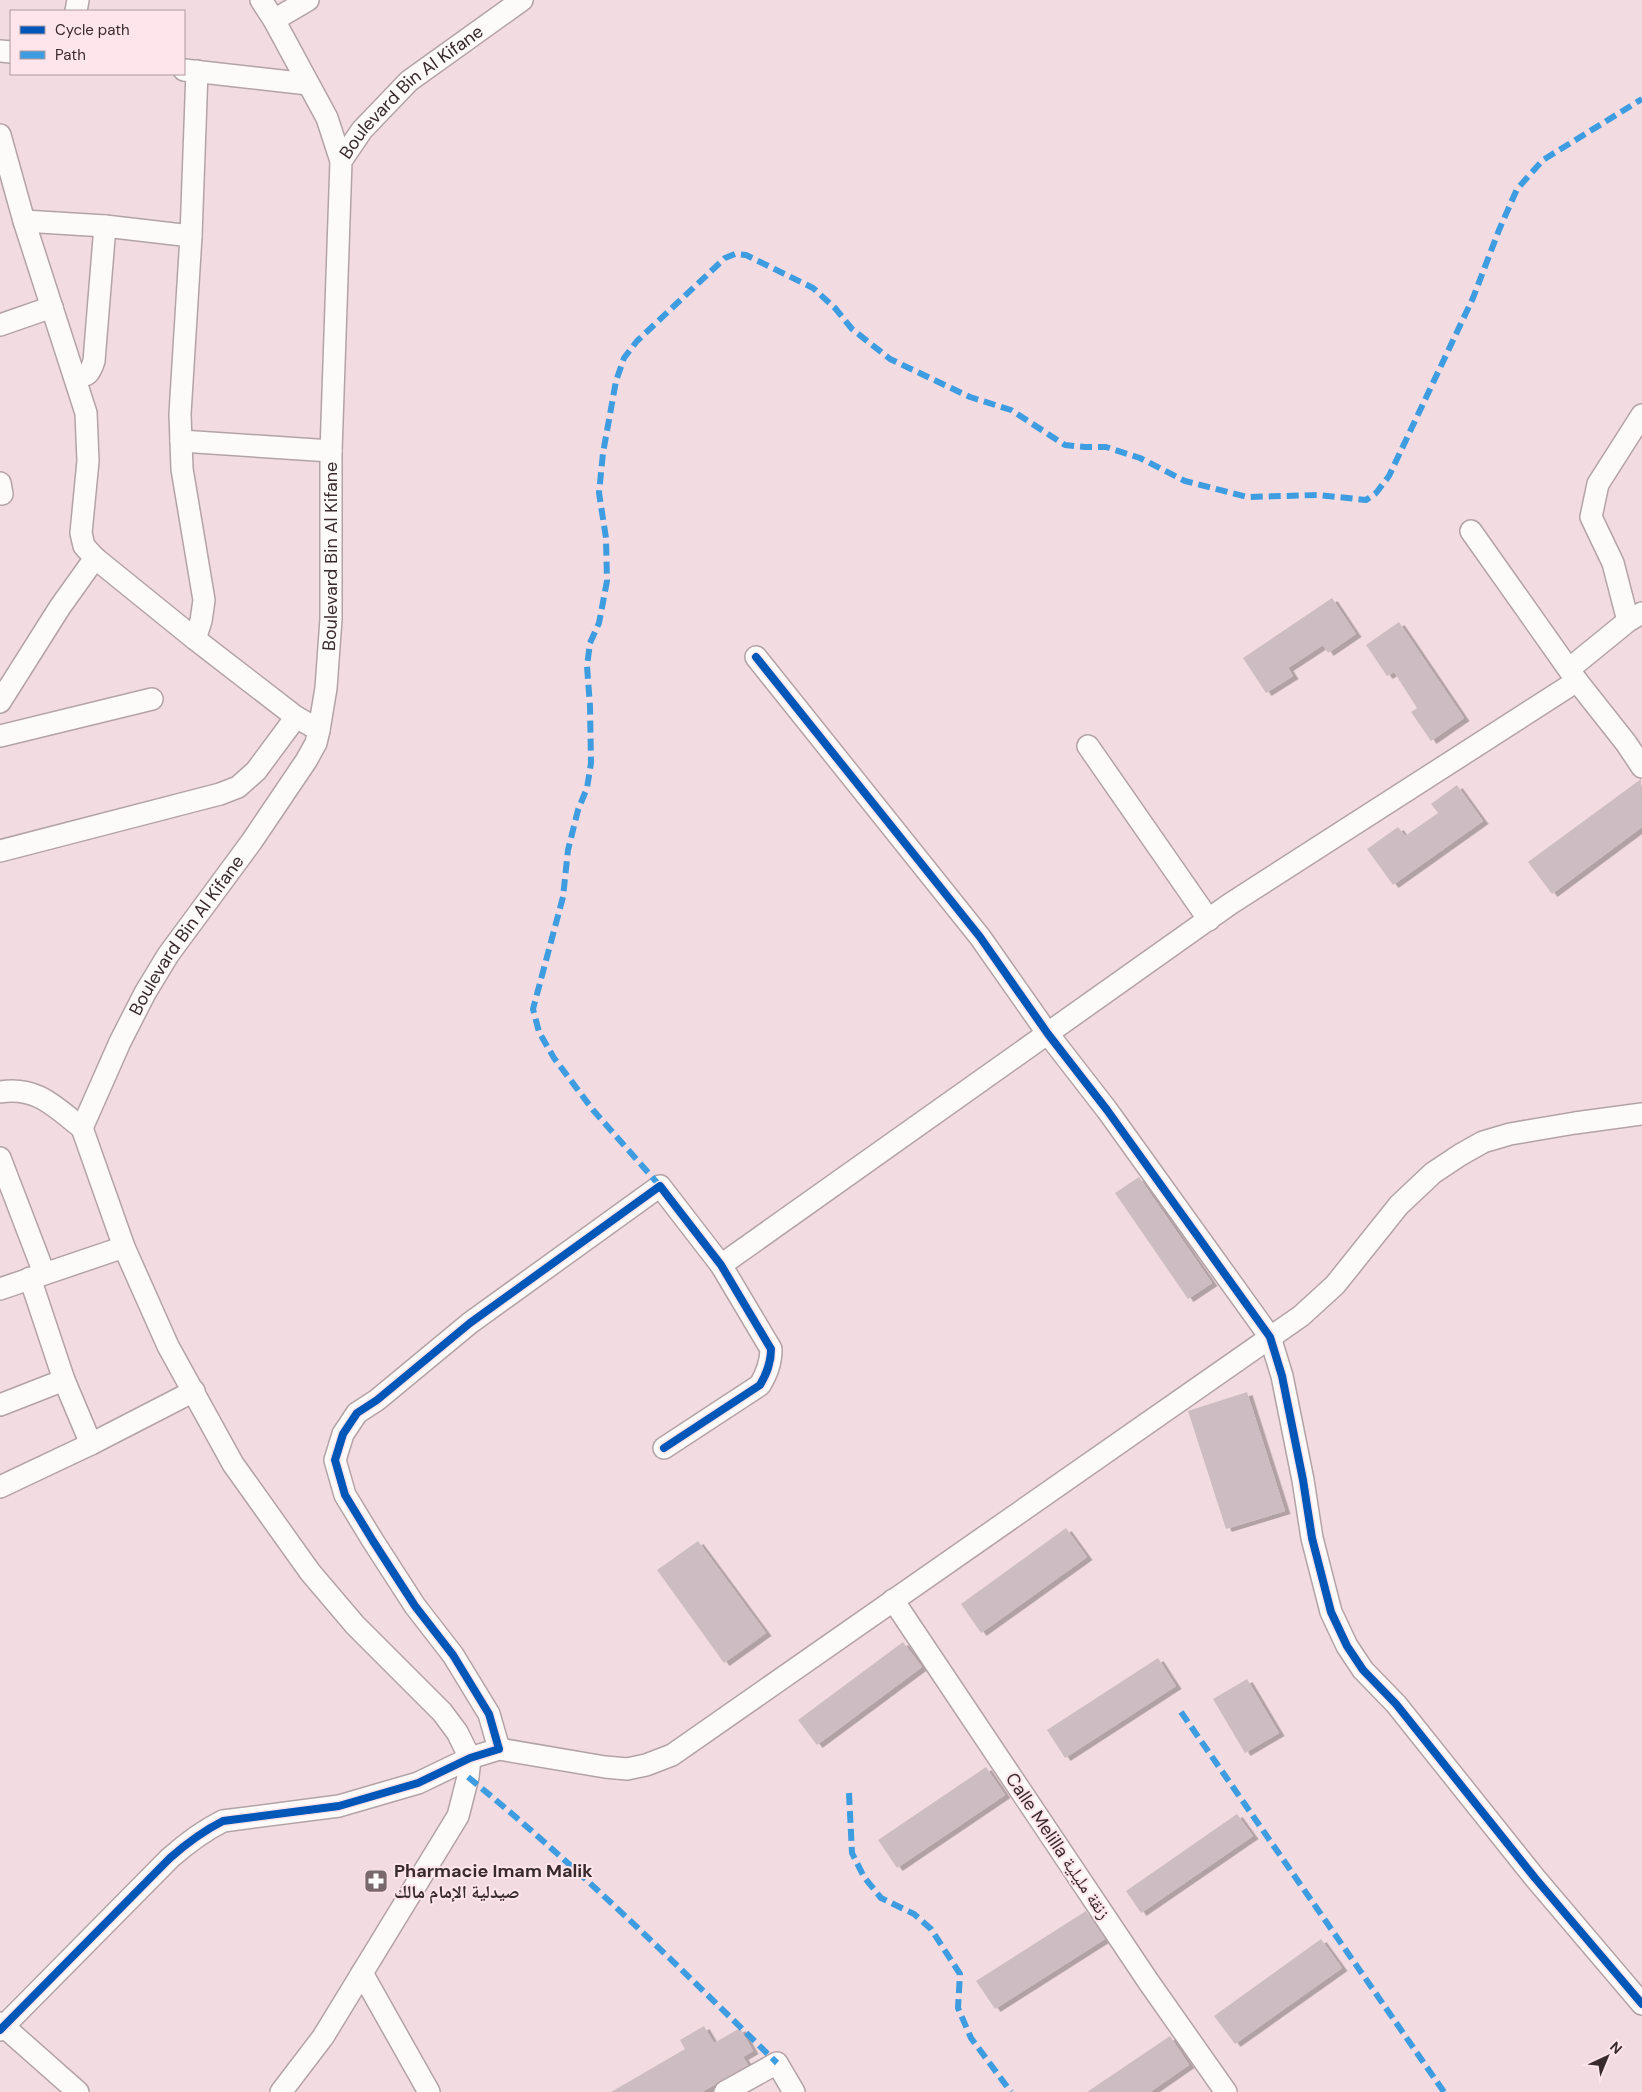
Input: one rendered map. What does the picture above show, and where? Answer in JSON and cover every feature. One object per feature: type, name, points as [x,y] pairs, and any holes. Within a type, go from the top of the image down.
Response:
[{"type":"street","points":[[262,0],[327,118],[341,161]]},
{"type":"street","points":[[274,20],[308,0]]},
{"type":"street","name":"Boulevard Bin Al Kifane","points":[[82,1128],[120,1042],[145,993],[168,955],[252,841],[316,743],[326,688],[331,619],[331,451],[341,161],[362,130],[408,81],[522,0]]},
{"type":"street","points":[[195,639],[201,620],[204,600],[182,469],[180,414],[191,236],[190,71],[308,84]]},
{"type":"street","points":[[0,135],[24,221],[86,413],[88,461],[80,533],[84,546],[95,558],[195,639],[296,717],[319,730]]},
{"type":"street","points":[[24,221],[105,226],[191,236]]},
{"type":"street","points":[[75,376],[84,377],[90,374],[94,361],[105,226]]},
{"type":"street","points":[[0,325],[52,307]]},
{"type":"street","points":[[721,1266],[1238,899],[1573,675],[1635,617],[1613,563],[1591,517],[1598,484],[1642,415]]},
{"type":"street","points":[[181,441],[331,451]]},
{"type":"street","points":[[1471,531],[1573,675],[1642,767]]},
{"type":"street","points":[[0,702],[60,607],[95,558]]},
{"type":"street","points":[[756,657],[980,937],[1048,1034],[1107,1110],[1270,1337],[1282,1376],[1303,1480],[1312,1538],[1331,1612],[1346,1646],[1363,1670],[1396,1704],[1535,1878],[1642,2004]]},
{"type":"street","points":[[0,736],[152,699]]},
{"type":"street","points":[[0,851],[220,794],[238,787],[256,771],[296,717]]},
{"type":"street","points":[[1088,746],[1209,920]]},
{"type":"street","points":[[0,1092],[16,1090],[42,1097],[82,1128],[124,1246],[168,1346],[234,1464],[310,1572],[355,1625],[442,1712],[457,1732],[470,1758],[468,1777],[458,1816],[323,2037],[282,2092]]},
{"type":"street","points":[[78,2092],[1,2026],[170,1858],[193,1838],[223,1821],[339,1806],[418,1783],[470,1758],[498,1749],[627,1769],[646,1765],[672,1755],[1301,1316],[1335,1285],[1399,1205],[1433,1173],[1460,1155],[1483,1142],[1510,1134],[1642,1114]]},
{"type":"street","points":[[0,1158],[8,1203],[37,1276],[64,1380],[91,1444]]},
{"type":"street","points":[[498,1749],[489,1714],[473,1686],[453,1655],[415,1606],[345,1494],[335,1460],[343,1434],[357,1413],[377,1400],[470,1324],[660,1186],[721,1266],[771,1349],[770,1365],[760,1385],[664,1448]]},
{"type":"street","points":[[0,1289],[124,1246]]},
{"type":"street","points":[[0,1405],[64,1380]]},
{"type":"street","points":[[0,1486],[91,1444],[194,1390]]},
{"type":"street","name":"Calle Melilla زنقة مليلية","points":[[892,1600],[1142,1972],[1226,2092]]},
{"type":"street","points":[[362,1973],[429,2092]]},
{"type":"street","points":[[725,2092],[777,2063],[794,2092]]},
{"type":"building","points":[[1332,598],[1356,634],[1328,653],[1323,645],[1288,668],[1293,676],[1266,693],[1243,658]]},
{"type":"building","points":[[1399,622],[1464,718],[1431,741],[1411,712],[1417,708],[1394,672],[1387,676],[1366,645]]},
{"type":"building","points":[[1641,779],[1642,827],[1552,894],[1528,862]]},
{"type":"building","points":[[1457,785],[1483,821],[1393,885],[1367,849],[1398,827],[1405,836],[1438,813],[1431,804]]},
{"type":"building","points":[[1139,1177],[1212,1283],[1188,1299],[1115,1193]]},
{"type":"building","points":[[1247,1392],[1285,1511],[1226,1529],[1188,1411]]},
{"type":"building","points":[[1066,1528],[1087,1557],[981,1633],[961,1604]]},
{"type":"building","points":[[698,1541],[766,1633],[724,1663],[657,1570]]},
{"type":"building","points":[[903,1642],[922,1667],[817,1745],[798,1720]]},
{"type":"building","points":[[1158,1658],[1176,1686],[1065,1758],[1047,1730]]},
{"type":"building","points":[[1247,1679],[1279,1733],[1245,1753],[1213,1699]]},
{"type":"building","points":[[986,1767],[1005,1795],[897,1868],[878,1840]]},
{"type":"building","points":[[1237,1814],[1253,1836],[1141,1913],[1126,1891]]},
{"type":"building","points":[[1086,1911],[1105,1939],[995,2009],[976,1981]]},
{"type":"building","points":[[1321,1939],[1342,1968],[1235,2044],[1214,2016]]},
{"type":"building","points":[[704,2026],[714,2043],[740,2028],[753,2051],[743,2057],[748,2065],[702,2092],[611,2092],[685,2049],[680,2040]]},
{"type":"building","points":[[1170,2036],[1189,2065],[1150,2092],[1087,2092]]},
{"type":"marked path","points":[[660,1186],[593,1110],[554,1058],[539,1032],[533,1009],[563,897],[568,850],[578,810],[587,788],[591,763],[587,666],[590,643],[599,623],[607,581],[606,538],[599,493],[603,453],[616,381],[624,358],[637,341],[725,258],[735,254],[746,255],[813,288],[835,308],[852,329],[890,359],[970,397],[1011,410],[1065,445],[1106,447],[1140,458],[1185,481],[1247,497],[1318,495],[1366,500],[1376,493],[1389,476],[1473,298],[1517,189],[1543,160],[1642,99]]},
{"type":"marked path","points":[[1181,1712],[1444,2092]]},
{"type":"marked path","points":[[468,1777],[587,1881],[777,2063]]},
{"type":"marked path","points":[[849,1793],[852,1853],[864,1877],[881,1898],[914,1914],[931,1929],[960,1974],[958,2008],[971,2038],[1011,2092]]},
{"type":"cycle path","points":[[756,657],[980,937],[1048,1034],[1107,1110],[1270,1337],[1282,1376],[1303,1480],[1312,1538],[1331,1612],[1347,1646],[1363,1670],[1396,1704],[1535,1878],[1642,2004]]},
{"type":"cycle path","points":[[0,2030],[170,1858],[195,1838],[223,1821],[339,1806],[418,1783],[470,1758],[499,1749],[489,1714],[453,1655],[415,1606],[345,1495],[335,1460],[343,1434],[357,1413],[377,1400],[470,1323],[660,1186],[721,1265],[771,1349],[768,1368],[760,1385],[664,1448]]},
{"type":"place","name":"Pharmacie Imam Malik صيدلية الإمام مالك","points":[[376,1881]]}]
